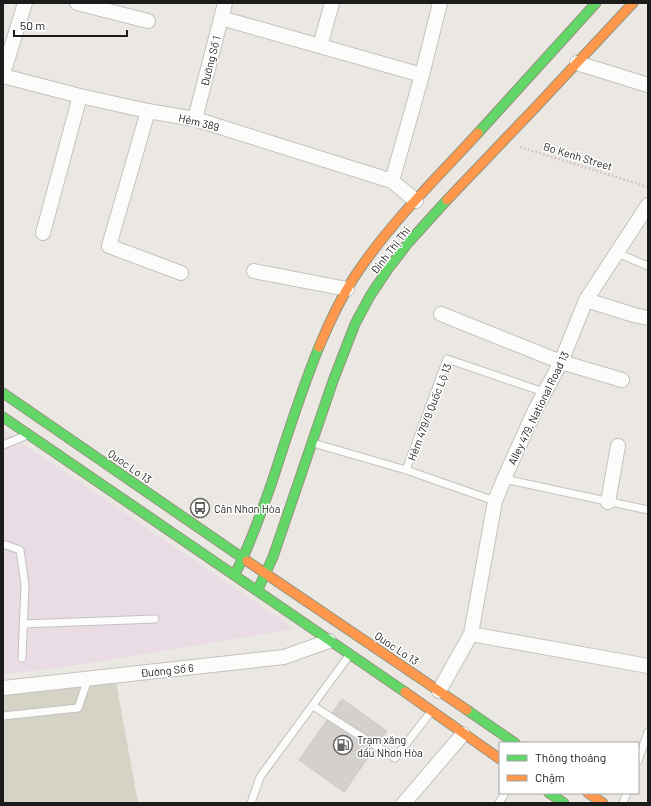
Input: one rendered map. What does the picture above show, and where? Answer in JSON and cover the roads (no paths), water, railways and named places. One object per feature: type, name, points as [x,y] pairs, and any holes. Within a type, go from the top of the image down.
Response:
[{"type":"main road","name":"Đinh Thị Thi","points":[[244,558],[260,518],[312,364],[324,335],[347,290],[372,253],[416,201],[596,3]]},
{"type":"main road","name":"Đinh Thị Thi","points":[[266,574],[284,527],[311,442],[339,362],[356,323],[379,284],[394,261],[432,217],[633,3]]},
{"type":"main road","name":"Quoc Lo 13","points":[[3,392],[266,574],[514,742]]},
{"type":"main road","points":[[3,417],[499,758]]},
{"type":"main road","points":[[234,576],[244,558]]},
{"type":"main road","points":[[257,591],[266,574]]},
{"type":"main road","points":[[550,794],[564,803]]},
{"type":"main road","points":[[590,794],[603,803]]},
{"type":"street","points":[[3,75],[25,3]]},
{"type":"street","points":[[77,3],[148,21]]},
{"type":"street","name":"Đường Số 1","points":[[195,119],[225,3]]},
{"type":"street","points":[[320,46],[332,3]]},
{"type":"street","points":[[416,201],[392,181],[422,75],[440,3]]},
{"type":"street","points":[[221,18],[422,75]]},
{"type":"street","points":[[577,63],[648,85]]},
{"type":"street","name":"Hẻm 389","points":[[3,75],[80,96],[148,111],[195,119],[392,181]]},
{"type":"street","points":[[43,233],[80,96]]},
{"type":"street","points":[[148,111],[108,246],[181,273]]},
{"type":"street","name":"Alley 479, National Road 13","points":[[439,691],[471,634],[495,501],[504,479],[534,410],[561,362],[586,300],[648,204]]},
{"type":"street","points":[[254,271],[347,290]]},
{"type":"street","points":[[586,300],[648,318]]},
{"type":"street","points":[[441,314],[561,362],[622,380]]},
{"type":"street","points":[[608,502],[618,446]]},
{"type":"street","points":[[471,634],[648,666]]},
{"type":"street","name":"Đường Số 6","points":[[3,688],[284,657],[329,641]]},
{"type":"street","points":[[404,803],[463,734]]},
{"type":"lane","points":[[617,253],[648,266]]},
{"type":"lane","name":"Hẻm 479/9 Quốc Lộ 13","points":[[495,501],[406,470],[447,359],[544,392]]},
{"type":"lane","points":[[3,445],[28,435]]},
{"type":"lane","points":[[311,442],[406,470]]},
{"type":"lane","points":[[504,479],[648,510]]},
{"type":"lane","points":[[3,544],[20,550],[25,585],[22,658]]},
{"type":"lane","points":[[23,624],[155,619]]},
{"type":"lane","points":[[250,803],[260,777],[350,655]]},
{"type":"lane","points":[[3,716],[78,708],[88,678]]},
{"type":"lane","points":[[313,706],[395,758],[432,711]]},
{"type":"lane","points":[[639,758],[648,732]]},
{"type":"lane","points":[[499,803],[504,794]]},
{"type":"place","name":"Cân Nhơn Hòa","points":[[200,508]]},
{"type":"place","name":"Trạm xăng dầu Nhơn Hòa","points":[[343,745]]}]
